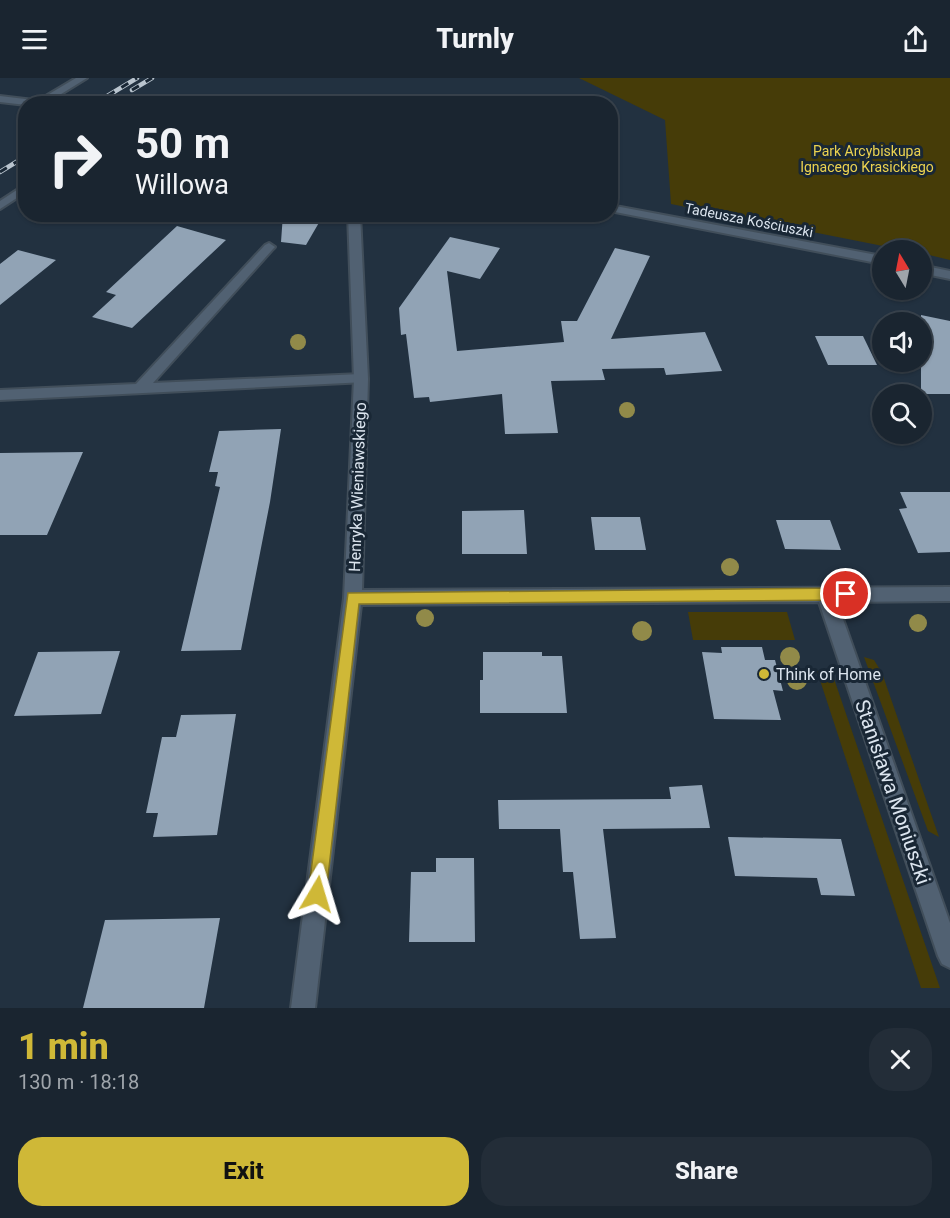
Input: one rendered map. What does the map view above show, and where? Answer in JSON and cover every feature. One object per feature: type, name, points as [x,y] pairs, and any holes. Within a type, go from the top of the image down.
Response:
[{"type":"street","points":[[52,96],[82,78]]},
{"type":"street","points":[[0,99],[18,101]]},
{"type":"street","points":[[0,206],[18,193]]},
{"type":"street","name":"Tadeusza Kościuszki","points":[[618,210],[872,258]]},
{"type":"street","name":"Henryka Wieniawskiego","points":[[303,1008],[353,597],[361,379],[354,222]]},
{"type":"street","points":[[139,390],[269,247]]},
{"type":"street","points":[[932,272],[950,276]]},
{"type":"street","points":[[0,395],[361,379]]},
{"type":"street","name":"Stanisława Moniuszki","points":[[825,594],[950,956]]},
{"type":"street","points":[[353,597],[950,594]]},
{"type":"green space","name":"Park Arcybiskupa Ignacego Krasickiego","points":[[579,78],[950,78],[950,260],[932,256],[932,240],[872,240],[872,244],[671,204],[665,120]]},
{"type":"green space","points":[[688,612],[787,612],[795,640],[693,640]]},
{"type":"green space","points":[[864,657],[874,660],[882,673],[939,837],[928,831]]},
{"type":"green space","points":[[831,670],[940,988],[921,988],[817,671]]},
{"type":"building","points":[[282,222],[319,222],[306,245],[281,242]]},
{"type":"building","points":[[177,226],[226,240],[132,328],[92,317],[116,295],[106,292]]},
{"type":"building","points":[[450,237],[500,248],[480,279],[447,271],[457,351],[564,342],[561,321],[577,321],[615,248],[650,256],[611,339],[705,332],[722,371],[666,375],[664,368],[602,369],[605,380],[551,381],[558,433],[505,434],[502,394],[430,402],[429,397],[414,398],[406,334],[401,335],[399,308]]},
{"type":"building","points":[[18,250],[56,260],[0,305],[0,264]]},
{"type":"building","points":[[932,317],[950,321],[950,394],[932,394],[932,384],[921,384],[921,372],[932,372]]},
{"type":"building","points":[[815,336],[863,336],[872,355],[872,365],[828,365]]},
{"type":"building","points":[[281,429],[270,502],[241,650],[181,651],[220,487],[215,486],[218,472],[209,472],[219,431]]},
{"type":"building","points":[[83,452],[47,535],[0,535],[0,453]]},
{"type":"building","points":[[900,492],[950,492],[950,552],[918,553],[899,509],[907,508]]},
{"type":"building","points":[[524,510],[527,554],[462,554],[462,511]]},
{"type":"building","points":[[591,517],[640,517],[646,550],[595,550]]},
{"type":"building","points":[[776,520],[830,520],[841,550],[785,549]]},
{"type":"building","points":[[721,647],[762,647],[765,660],[775,660],[783,691],[773,690],[781,720],[714,719],[702,652],[722,653]]},
{"type":"building","points":[[120,651],[101,714],[14,716],[38,652]]},
{"type":"building","points":[[483,652],[542,652],[542,656],[562,656],[567,713],[480,713]]},
{"type":"building","points":[[236,714],[217,835],[153,837],[158,813],[146,813],[162,737],[176,737],[181,715]]},
{"type":"building","points":[[702,785],[710,828],[603,829],[616,938],[580,939],[573,872],[563,872],[560,829],[499,829],[498,800],[671,799],[669,787]]},
{"type":"building","points":[[728,837],[841,839],[855,896],[821,895],[817,878],[735,876]]},
{"type":"building","points":[[436,858],[474,858],[475,942],[409,942],[411,872],[436,872]]},
{"type":"building","points":[[220,918],[204,1008],[83,1008],[105,920]]},
{"type":"railway","points":[[107,96],[137,78]]},
{"type":"railway","points":[[132,90],[152,78]]},
{"type":"railway","points":[[0,172],[18,161]]},
{"type":"place","name":"Think of Home","points":[[764,674]]},
{"type":"route","points":[[317,894],[353,597],[846,594]]}]
